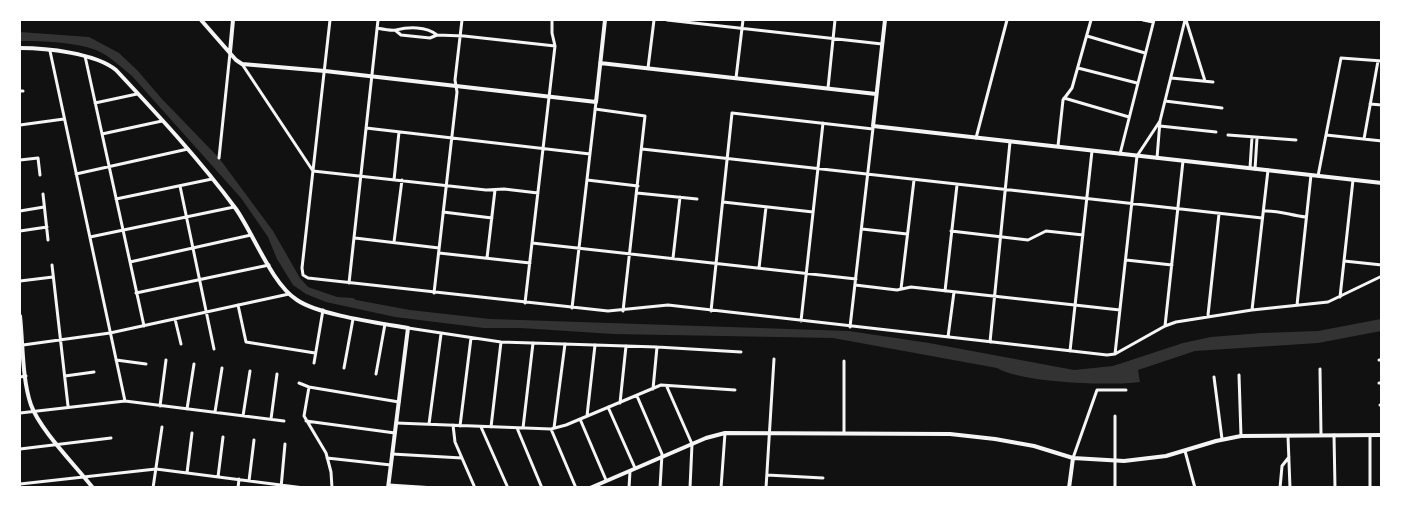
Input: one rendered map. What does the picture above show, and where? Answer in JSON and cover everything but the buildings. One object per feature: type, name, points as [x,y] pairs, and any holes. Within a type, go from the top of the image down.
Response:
[{"type":"street","points":[[201,20],[242,64],[313,171]]},
{"type":"street","points":[[219,158],[233,20]]},
{"type":"street","points":[[330,20],[302,268],[303,275],[308,278],[572,308],[623,311],[668,306],[1107,355],[1115,354],[1165,326],[1208,315],[1322,304],[1382,276]]},
{"type":"street","points":[[349,283],[378,20]]},
{"type":"street","points":[[434,293],[457,92],[455,80],[462,20]]},
{"type":"street","points":[[525,303],[555,46],[551,30],[552,20]]},
{"type":"street","points":[[572,308],[604,20]]},
{"type":"street","points":[[648,68],[654,20]]},
{"type":"street","points":[[667,20],[882,44]]},
{"type":"street","points":[[736,78],[743,20]]},
{"type":"street","points":[[828,88],[835,20]]},
{"type":"street","points":[[850,327],[885,20]]},
{"type":"street","points":[[976,138],[1007,20]]},
{"type":"street","points":[[1058,147],[1064,98],[1071,91],[1091,20]]},
{"type":"street","points":[[1120,154],[1154,21],[1143,20]]},
{"type":"street","points":[[1156,158],[1160,121],[1185,20]]},
{"type":"street","points":[[1185,20],[1205,81]]},
{"type":"street","points":[[377,28],[430,29],[437,35]]},
{"type":"street","points":[[395,30],[401,35],[430,38],[437,35],[460,36],[555,46]]},
{"type":"street","points":[[1087,36],[1145,53]]},
{"type":"street","points":[[218,40],[225,42],[231,38]]},
{"type":"street","points":[[20,48],[96,58],[111,66],[188,149],[234,207],[289,294],[303,304],[385,324],[501,342],[741,352]]},
{"type":"street","points":[[50,51],[125,401]]},
{"type":"street","points":[[85,56],[144,326]]},
{"type":"street","points":[[1318,176],[1341,58],[1380,61],[1364,139]]},
{"type":"street","points":[[600,63],[877,94]]},
{"type":"street","points":[[242,64],[372,76],[596,102]]},
{"type":"street","points":[[1078,68],[1138,84]]},
{"type":"street","points":[[1171,78],[1213,82]]},
{"type":"street","points":[[95,103],[137,94]]},
{"type":"street","points":[[1064,98],[1129,117]]},
{"type":"street","points":[[1165,101],[1222,108]]},
{"type":"street","points":[[1370,104],[1382,105]]},
{"type":"street","points":[[595,109],[645,115],[623,311]]},
{"type":"street","points":[[711,311],[732,113],[1382,183]]},
{"type":"street","points":[[20,125],[64,119]]},
{"type":"street","points":[[102,134],[162,121]]},
{"type":"street","points":[[1115,354],[1137,156],[1160,121]]},
{"type":"street","points":[[801,321],[824,123]]},
{"type":"street","points":[[1160,126],[1216,132]]},
{"type":"street","points":[[366,128],[590,154]]},
{"type":"street","points":[[394,180],[399,132]]},
{"type":"street","points":[[1228,135],[1296,140]]},
{"type":"street","points":[[1326,135],[1382,141]]},
{"type":"street","points":[[1252,169],[1255,137]]},
{"type":"street","points":[[990,342],[1011,142]]},
{"type":"street","points":[[76,174],[188,149]]},
{"type":"street","points":[[642,149],[1262,218]]},
{"type":"street","points":[[1070,351],[1092,151]]},
{"type":"street","points":[[20,160],[38,158],[40,175]]},
{"type":"street","points":[[1165,326],[1183,161]]},
{"type":"street","points":[[1252,310],[1268,170]]},
{"type":"street","points":[[313,171],[538,193]]},
{"type":"street","points":[[1297,305],[1311,175]]},
{"type":"street","points":[[116,199],[212,179]]},
{"type":"street","points":[[394,242],[402,180]]},
{"type":"street","points":[[587,180],[638,186]]},
{"type":"street","points":[[901,289],[914,180]]},
{"type":"street","points":[[1340,297],[1353,180]]},
{"type":"street","points":[[945,291],[957,184]]},
{"type":"street","points":[[180,186],[214,349]]},
{"type":"street","points":[[488,258],[495,190]]},
{"type":"street","points":[[637,193],[697,199]]},
{"type":"street","points":[[43,194],[48,240]]},
{"type":"street","points":[[673,258],[680,197]]},
{"type":"street","points":[[723,202],[813,212]]},
{"type":"street","points":[[20,211],[44,207]]},
{"type":"street","points":[[90,237],[234,207]]},
{"type":"street","points":[[759,268],[766,207]]},
{"type":"street","points":[[1264,211],[1306,217]]},
{"type":"street","points":[[443,212],[492,218]]},
{"type":"street","points":[[1208,315],[1219,214]]},
{"type":"street","points":[[20,231],[46,227]]},
{"type":"street","points":[[861,229],[908,234]]},
{"type":"street","points":[[951,231],[1030,240],[1046,231],[1083,235]]},
{"type":"street","points":[[130,262],[252,235]]},
{"type":"street","points":[[354,238],[439,248]]},
{"type":"street","points":[[532,243],[856,279]]},
{"type":"street","points":[[439,253],[530,262]]},
{"type":"street","points":[[1126,260],[1172,265]]},
{"type":"street","points":[[1344,261],[1382,265]]},
{"type":"street","points":[[136,293],[269,264]]},
{"type":"street","points":[[52,265],[69,407]]},
{"type":"street","points":[[20,281],[53,277]]},
{"type":"street","points":[[855,285],[901,289],[910,287],[1120,310]]},
{"type":"street","points":[[948,337],[954,292]]},
{"type":"street","points":[[23,345],[110,333],[289,294]]},
{"type":"street","points":[[238,305],[246,342],[315,353]]},
{"type":"street","points":[[314,363],[323,310]]},
{"type":"street","points":[[20,316],[29,399],[33,411],[93,488]]},
{"type":"street","points":[[344,368],[353,317]]},
{"type":"street","points":[[176,319],[181,344]]},
{"type":"street","points":[[376,374],[385,324]]},
{"type":"street","points":[[408,328],[388,486],[435,488]]},
{"type":"street","points":[[429,424],[441,333]]},
{"type":"street","points":[[460,426],[471,338]]},
{"type":"street","points":[[491,427],[501,342]]},
{"type":"street","points":[[523,428],[533,343]]},
{"type":"street","points":[[565,344],[552,429],[576,488]]},
{"type":"street","points":[[587,416],[595,345]]},
{"type":"street","points":[[620,403],[626,346]]},
{"type":"street","points":[[653,389],[657,347]]},
{"type":"street","points":[[766,488],[774,359]]},
{"type":"street","points":[[116,360],[146,364]]},
{"type":"street","points":[[160,406],[166,360]]},
{"type":"street","points":[[844,361],[844,433]]},
{"type":"street","points":[[187,409],[194,364]]},
{"type":"street","points":[[215,412],[222,368]]},
{"type":"street","points":[[1320,369],[1321,435]]},
{"type":"street","points":[[243,416],[249,371]]},
{"type":"street","points":[[65,376],[94,372]]},
{"type":"street","points":[[271,419],[277,374]]},
{"type":"street","points":[[1239,375],[1241,436]]},
{"type":"street","points":[[20,377],[26,376]]},
{"type":"street","points":[[1214,377],[1222,439]]},
{"type":"street","points":[[299,383],[309,387],[399,402]]},
{"type":"street","points":[[396,423],[552,429],[661,385],[735,390]]},
{"type":"street","points":[[666,386],[692,444],[690,488]]},
{"type":"street","points":[[309,387],[304,411],[306,421],[327,458],[332,488]]},
{"type":"street","points":[[1069,488],[1073,458],[1098,390],[1126,390]]},
{"type":"street","points":[[637,396],[662,457],[660,488]]},
{"type":"street","points":[[20,413],[125,401],[284,421]]},
{"type":"street","points":[[608,407],[632,469],[629,488]]},
{"type":"street","points":[[1114,416],[1115,488]]},
{"type":"street","points":[[580,419],[606,480]]},
{"type":"street","points":[[306,421],[395,433]]},
{"type":"street","points":[[453,425],[453,438],[475,488]]},
{"type":"street","points":[[153,488],[162,427]]},
{"type":"street","points":[[481,427],[508,488]]},
{"type":"street","points":[[517,428],[542,488]]},
{"type":"street","points":[[187,473],[192,433]]},
{"type":"street","points":[[721,488],[725,433]]},
{"type":"street","points":[[590,488],[714,435],[725,433],[964,435],[1034,446],[1073,458],[1115,461],[1154,459],[1222,439],[1241,436],[1382,435]]},
{"type":"street","points":[[1334,435],[1335,488]]},
{"type":"street","points":[[1370,435],[1370,488]]},
{"type":"street","points":[[218,477],[223,436]]},
{"type":"street","points":[[1288,436],[1290,488]]},
{"type":"street","points":[[20,449],[111,438]]},
{"type":"street","points":[[249,481],[254,440]]},
{"type":"street","points":[[281,486],[285,444]]},
{"type":"street","points":[[1185,451],[1195,488]]},
{"type":"street","points":[[392,454],[462,458]]},
{"type":"street","points":[[1280,488],[1282,466],[1289,457]]},
{"type":"street","points":[[327,458],[391,465]]},
{"type":"street","points":[[20,484],[156,469],[304,488]]},
{"type":"street","points":[[767,475],[823,478]]},
{"type":"street","points":[[238,488],[239,479]]},
{"type":"shaded area","points":[[20,32],[89,37],[119,53],[219,158],[273,231],[300,278],[308,287],[337,297],[353,298],[410,310],[490,319],[849,331],[929,343],[1074,370],[1113,366],[1183,343],[1211,337],[1318,331],[1381,319],[1381,331],[1318,343],[1195,351],[1138,370],[1140,382],[1109,384],[1025,377],[997,368],[833,338],[613,334],[484,328],[395,317],[326,302],[306,294],[293,285],[277,259],[268,237],[241,198],[132,76],[111,58],[96,50],[69,44],[20,41]]}]
